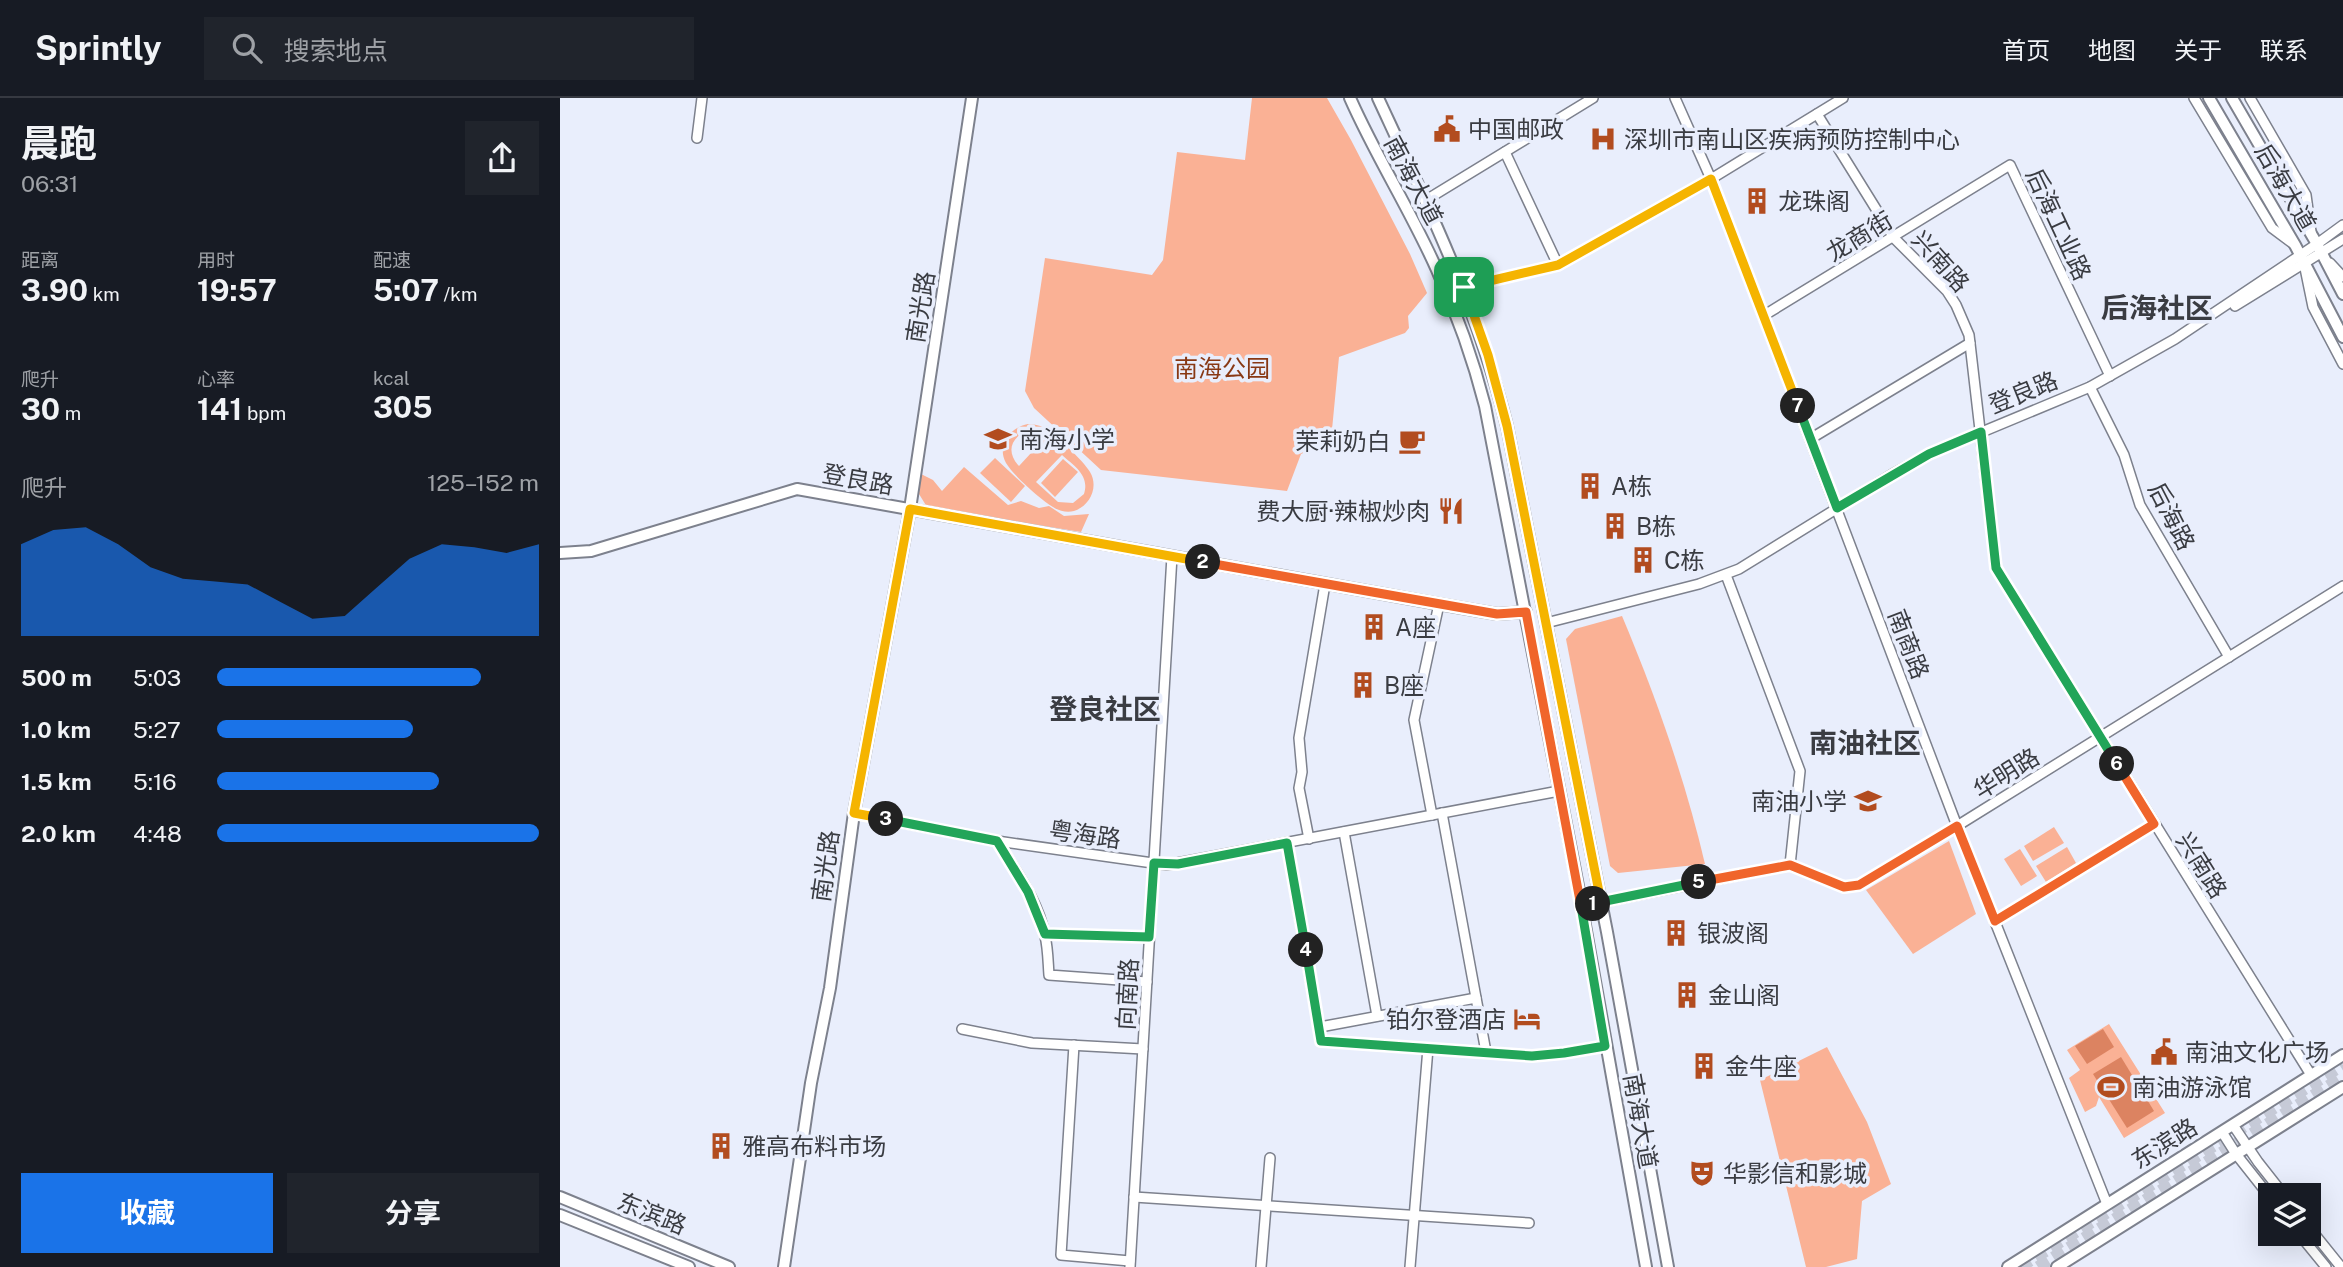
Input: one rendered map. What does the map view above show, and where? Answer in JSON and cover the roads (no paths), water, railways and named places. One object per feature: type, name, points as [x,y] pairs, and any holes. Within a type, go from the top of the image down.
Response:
[{"type":"main road","name":"南光路","points":[[784,1267],[811,1083],[830,988],[854,813],[910,509],[972,98]]},
{"type":"main road","name":"南海大道","points":[[1350,98],[1368,138],[1433,260],[1471,355],[1490,426],[1646,1267]]},
{"type":"main road","name":"南海大道","points":[[1378,98],[1464,287],[1488,355],[1507,426],[1601,902],[1668,1267]]},
{"type":"main road","name":"后海大道","points":[[2209,98],[2303,259],[2343,337]]},
{"type":"main road","name":"后海大道","points":[[2232,98],[2319,247],[2343,294]]},
{"type":"main road","name":"登良路","points":[[560,553],[591,551],[791,490],[802,490],[1497,614],[1526,612]]},
{"type":"main road","name":"东滨路","points":[[2008,1267],[2343,1055]]},
{"type":"main road","name":"东滨路","points":[[2057,1267],[2343,1087]]},
{"type":"main road","name":"东滨路","points":[[560,1197],[729,1267]]},
{"type":"main road","name":"东滨路","points":[[560,1215],[689,1267]]},
{"type":"street","points":[[697,138],[702,98]]},
{"type":"street","points":[[1426,200],[1593,98]]},
{"type":"street","name":"南商路","points":[[1675,98],[1711,179],[1957,826],[2107,1204]]},
{"type":"street","points":[[1464,287],[1558,265],[1711,179],[1843,98]]},
{"type":"street","points":[[2194,98],[2272,228],[2295,245]]},
{"type":"street","points":[[2250,98],[2306,195],[2319,247],[2343,277]]},
{"type":"street","name":"兴南路","points":[[1817,114],[1894,237],[1947,291],[1963,320],[1970,343],[1996,568],[2311,1075]]},
{"type":"street","points":[[1505,152],[1558,265]]},
{"type":"street","name":"龙商街","points":[[1763,316],[2010,165]]},
{"type":"street","name":"后海工业路","points":[[2010,165],[2110,376]]},
{"type":"street","name":"登良路","points":[[1546,623],[1726,575],[1929,454],[2090,387],[2110,376],[2303,259],[2343,225]]},
{"type":"street","points":[[2319,247],[2343,239]]},
{"type":"street","points":[[2303,259],[2313,307],[2343,364]]},
{"type":"street","points":[[1810,439],[1970,343]]},
{"type":"street","name":"后海路","points":[[2090,387],[2124,455],[2140,505],[2229,657]]},
{"type":"street","name":"向南路","points":[[1130,1264],[1172,556]]},
{"type":"street","points":[[1581,906],[1790,865],[1800,771],[1726,575]]},
{"type":"street","points":[[1309,839],[1299,788],[1302,772],[1299,738],[1325,584]]},
{"type":"street","name":"华明路","points":[[1790,865],[1844,887],[1859,885],[2343,586]]},
{"type":"street","points":[[1439,604],[1414,720],[1437,814],[1486,1052]]},
{"type":"street","name":"粤海路","points":[[854,813],[997,841],[1178,864],[1559,791]]},
{"type":"street","points":[[1995,921],[2154,824]]},
{"type":"street","points":[[1343,832],[1377,1016]]},
{"type":"street","points":[[997,841],[1028,892],[1045,934],[1049,975],[1147,982]]},
{"type":"street","points":[[1287,843],[1321,1041],[1532,1056],[1605,1046]]},
{"type":"street","points":[[1045,934],[1149,937]]},
{"type":"street","points":[[1320,1027],[1476,998]]},
{"type":"street","points":[[962,1029],[1032,1043],[1143,1049]]},
{"type":"street","points":[[1074,1045],[1061,1255],[1130,1264]]},
{"type":"street","points":[[1409,1267],[1428,1048]]},
{"type":"street","points":[[2233,1125],[2275,1183]]},
{"type":"street","points":[[2222,1132],[2259,1183]]},
{"type":"street","points":[[1261,1267],[1270,1158]]},
{"type":"street","points":[[1134,1197],[1529,1223]]},
{"type":"street","points":[[2321,1242],[2341,1267]]},
{"type":"street","points":[[2309,1246],[2326,1267]]},
{"type":"tunnel","points":[[2020,1267],[2343,1065]]},
{"type":"tunnel","points":[[2038,1267],[2343,1077]]},
{"type":"place","name":"中国邮政","points":[[1447,129]]},
{"type":"place","name":"深圳市南山区疾病预防控制中心","points":[[1603,139]]},
{"type":"place","name":"龙珠阁","points":[[1757,201]]},
{"type":"place","name":"南海小学","points":[[998,439]]},
{"type":"place","name":"茉莉奶白","points":[[1412,441]]},
{"type":"place","name":"A栋","points":[[1590,486]]},
{"type":"place","name":"费大厨·辣椒炒肉","points":[[1451,511]]},
{"type":"place","name":"B栋","points":[[1615,526]]},
{"type":"place","name":"C栋","points":[[1643,560]]},
{"type":"place","name":"A座","points":[[1374,627]]},
{"type":"place","name":"B座","points":[[1363,685]]},
{"type":"place","name":"南油小学","points":[[1868,801]]},
{"type":"place","name":"银波阁","points":[[1676,933]]},
{"type":"place","name":"金山阁","points":[[1687,995]]},
{"type":"place","name":"铂尔登酒店","points":[[1527,1019]]},
{"type":"place","name":"南油文化广场","points":[[2164,1052]]},
{"type":"place","name":"金牛座","points":[[1704,1066]]},
{"type":"place","name":"南油游泳馆","points":[[2111,1087]]},
{"type":"place","name":"雅高布料市场","points":[[721,1146]]},
{"type":"place","name":"华影信和影城","points":[[1702,1173]]},
{"type":"district","name":"后海社区","points":[[2157,307]]},
{"type":"district","name":"登良社区","points":[[1105,708]]},
{"type":"district","name":"南油社区","points":[[1865,742]]},
{"type":"park label","name":"南海公园","points":[[1222,368]]}]
